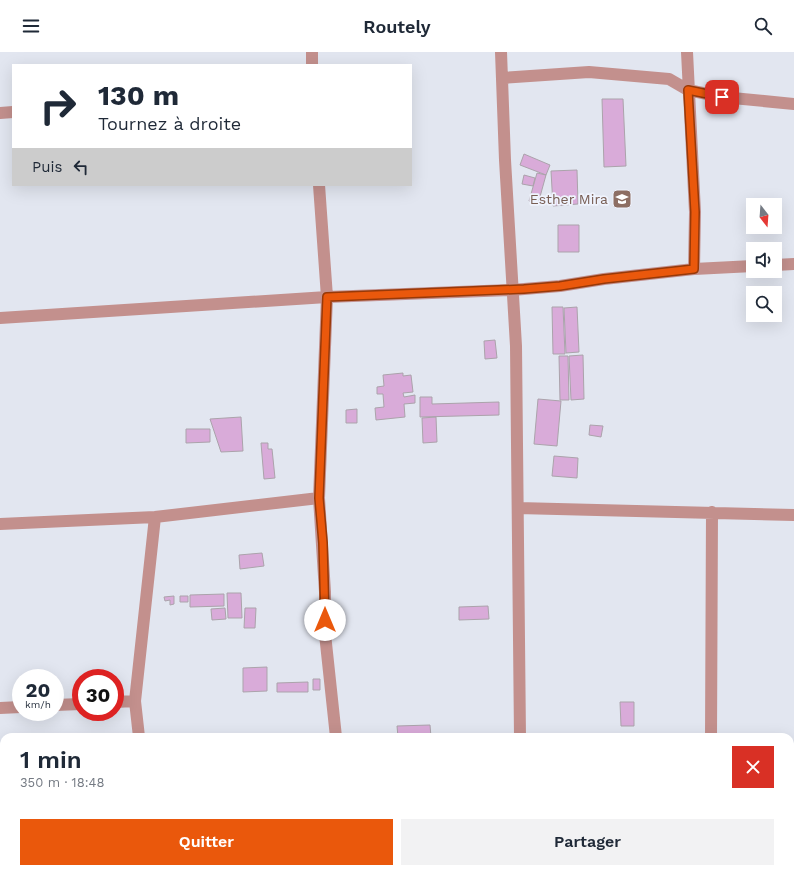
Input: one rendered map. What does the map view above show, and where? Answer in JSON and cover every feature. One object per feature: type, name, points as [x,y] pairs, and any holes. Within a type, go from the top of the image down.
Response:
[{"type":"street","points":[[312,52],[312,64]]},
{"type":"street","points":[[501,52],[516,346],[520,733]]},
{"type":"street","points":[[687,52],[695,212],[694,269]]},
{"type":"street","points":[[502,78],[589,72],[669,79],[688,90],[742,100],[794,104]]},
{"type":"street","points":[[0,112],[12,112]]},
{"type":"street","points":[[319,186],[327,297],[319,498],[325,578],[325,634],[336,733]]},
{"type":"street","points":[[782,265],[794,264]]},
{"type":"street","points":[[0,318],[327,297],[512,290],[560,286],[604,279],[694,269],[746,266]]},
{"type":"street","points":[[0,524],[155,516],[319,498]]},
{"type":"street","points":[[518,508],[794,515]]},
{"type":"street","points":[[711,733],[712,512]]},
{"type":"street","points":[[139,733],[135,701],[155,516]]},
{"type":"street","points":[[124,702],[135,701]]},
{"type":"street","points":[[0,708],[12,707]]},
{"type":"building","points":[[602,99],[623,99],[626,166],[604,167]]},
{"type":"building","points":[[524,154],[550,165],[546,175],[520,165]]},
{"type":"building","points":[[577,170],[578,204],[553,206],[551,171]]},
{"type":"building","points":[[537,173],[546,175],[538,204],[529,201]]},
{"type":"building","points":[[524,175],[535,178],[533,186],[522,184]]},
{"type":"building","points":[[558,225],[579,225],[579,252],[558,252]]},
{"type":"building","points":[[552,307],[563,307],[565,354],[553,354]]},
{"type":"building","points":[[577,307],[579,352],[566,353],[564,308]]},
{"type":"building","points":[[495,340],[497,358],[485,359],[484,341]]},
{"type":"building","points":[[583,355],[584,399],[571,400],[569,356]]},
{"type":"building","points":[[559,356],[568,356],[569,400],[560,400]]},
{"type":"building","points":[[403,373],[403,376],[411,375],[413,392],[403,393],[404,397],[415,395],[415,403],[404,404],[405,417],[376,420],[375,408],[384,407],[383,394],[377,394],[377,387],[384,386],[383,375]]},
{"type":"building","points":[[420,397],[432,397],[432,404],[499,402],[499,415],[420,417]]},
{"type":"building","points":[[538,399],[561,401],[557,446],[534,444]]},
{"type":"building","points":[[357,409],[357,423],[346,423],[346,410]]},
{"type":"building","points":[[241,417],[243,451],[221,452],[210,419]]},
{"type":"building","points":[[436,417],[437,442],[423,443],[422,418]]},
{"type":"building","points":[[590,425],[603,426],[601,437],[589,435]]},
{"type":"building","points":[[186,429],[210,429],[210,442],[186,443]]},
{"type":"building","points":[[261,443],[268,443],[268,449],[272,449],[275,478],[264,479]]},
{"type":"building","points":[[554,456],[578,458],[577,478],[552,476]]},
{"type":"building","points":[[262,553],[264,566],[240,569],[239,555]]},
{"type":"building","points":[[227,593],[241,593],[242,618],[228,618]]},
{"type":"building","points":[[224,594],[224,606],[190,607],[190,595]]},
{"type":"building","points":[[174,596],[174,604],[170,605],[170,600],[165,601],[164,597]]},
{"type":"building","points":[[180,596],[188,596],[188,602],[180,602]]},
{"type":"building","points":[[488,606],[489,619],[459,620],[459,607]]},
{"type":"building","points":[[225,608],[226,619],[212,620],[211,609]]},
{"type":"building","points":[[245,608],[256,608],[255,628],[244,628]]},
{"type":"building","points":[[267,667],[267,691],[243,692],[243,668]]},
{"type":"building","points":[[313,679],[320,679],[320,690],[313,690]]},
{"type":"building","points":[[308,682],[308,692],[277,692],[277,683]]},
{"type":"building","points":[[620,702],[634,702],[634,726],[621,726]]},
{"type":"building","points":[[430,725],[431,733],[398,733],[397,726]]},
{"type":"place","name":"Esther Mira","points":[[622,199]]},
{"type":"route","points":[[325,620],[323,543],[319,498],[327,297],[524,289],[560,286],[641,274],[694,269],[695,212],[688,90],[722,97]]}]
